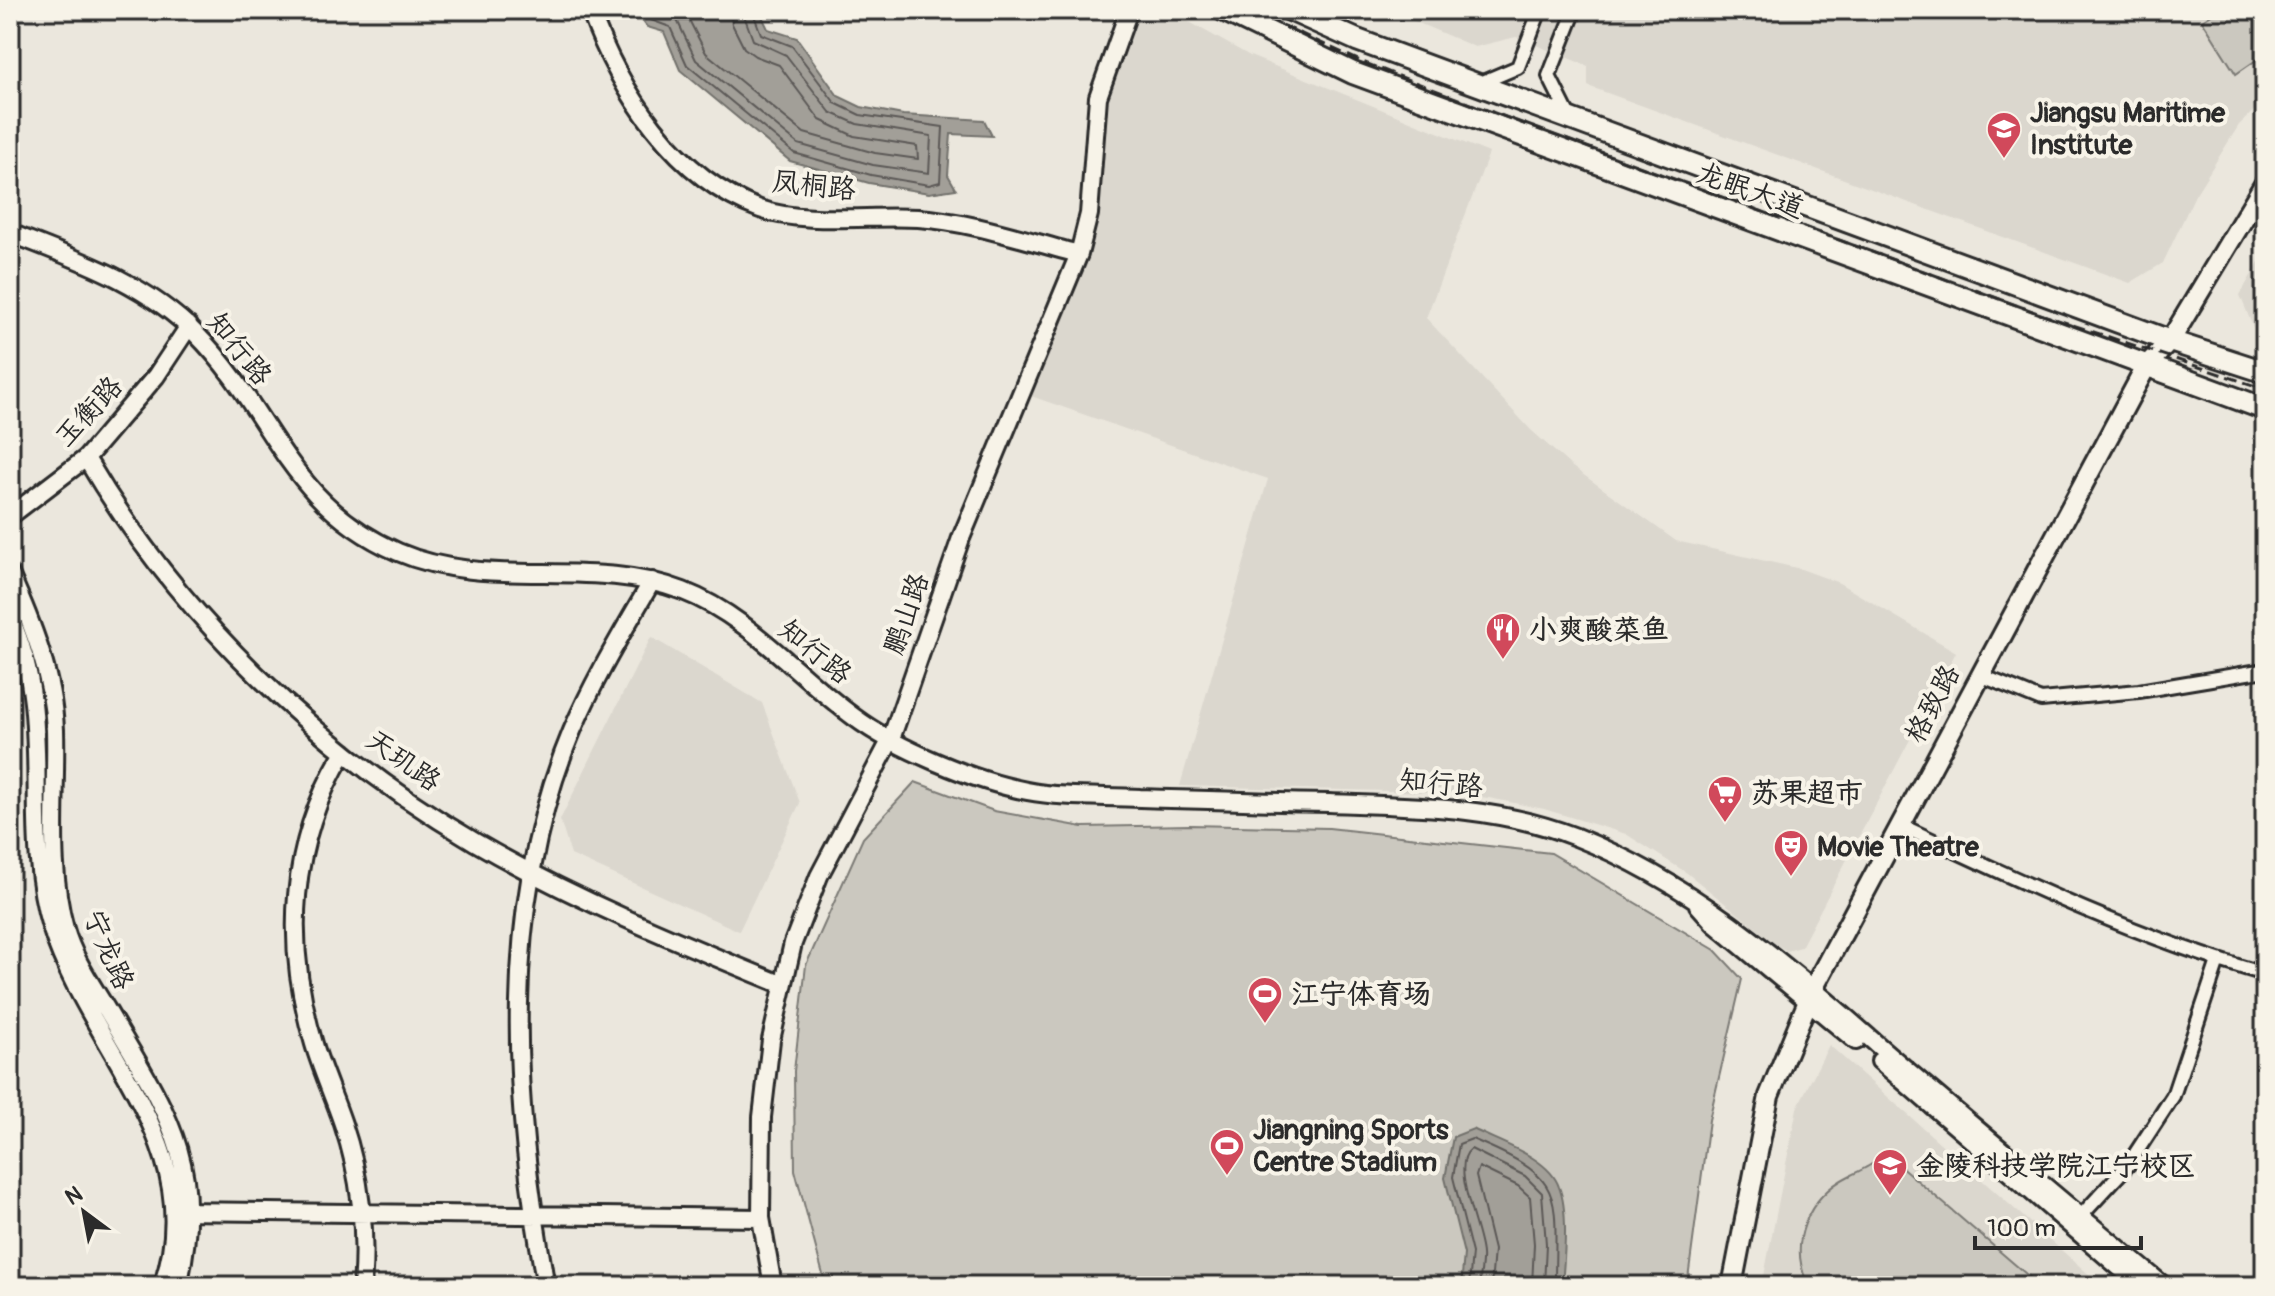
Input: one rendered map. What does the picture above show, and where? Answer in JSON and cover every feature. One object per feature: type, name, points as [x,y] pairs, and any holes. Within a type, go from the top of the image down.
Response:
[{"type":"main road","name":"龙眠大道","points":[[1223,10],[1353,73],[2265,409]]},
{"type":"main road","name":"龙眠大道","points":[[1290,10],[1357,40],[1571,120],[2170,341],[2265,372]]},
{"type":"main road","name":"格致路","points":[[1732,1286],[1769,1096],[1810,995],[2147,365],[2170,341],[2265,183]]},
{"type":"street","name":"凤桐路","points":[[590,10],[613,66],[674,150],[717,187],[761,209],[849,218],[919,218],[966,225],[1079,254]]},
{"type":"street","name":"鹏山路","points":[[773,1286],[761,1218],[762,1117],[771,1040],[793,943],[819,876],[891,739],[961,538],[1079,254],[1089,214],[1098,97],[1129,10]]},
{"type":"street","points":[[1476,84],[1518,67],[1540,10]]},
{"type":"street","points":[[1571,120],[1549,76],[1575,10]]},
{"type":"street","name":"知行路","points":[[10,233],[138,287],[189,326],[239,388],[313,494],[357,530],[429,564],[460,570],[652,581],[708,602],[856,719],[923,755],[1026,791],[1442,806],[1521,819],[1572,835],[1624,858],[1695,901],[1714,923],[1810,995],[2164,1286]]},
{"type":"street","name":"玉衡路","points":[[10,516],[86,458],[156,376],[189,326]]},
{"type":"street","name":"天玑路","points":[[86,458],[123,516],[177,587],[259,675],[344,752],[473,841],[530,872],[592,904],[783,985]]},
{"type":"street","name":"宁龙路","points":[[10,574],[32,622],[47,677],[55,727],[55,867],[65,930],[79,962],[173,1127],[186,1172],[178,1286]]},
{"type":"street","points":[[546,1286],[533,1215],[523,1111],[519,1013],[519,970],[530,872],[572,732],[652,581]]},
{"type":"street","name":"宁龙路","points":[[10,617],[29,673],[36,715],[39,862],[51,926],[77,992],[150,1120],[181,1211],[162,1286]]},
{"type":"street","points":[[1980,675],[2041,700],[2139,691],[2265,670]]},
{"type":"street","points":[[344,752],[328,779],[303,854],[294,897],[295,937],[305,1012],[344,1127],[362,1213],[362,1286]]},
{"type":"street","points":[[1900,825],[2018,880],[2218,961],[2265,974]]},
{"type":"street","points":[[2080,1217],[2128,1165],[2173,1096],[2218,961]]},
{"type":"street","name":"知行路","points":[[1810,995],[2141,1286]]},
{"type":"street","points":[[181,1211],[761,1218]]},
{"type":"shaded area","points":[[1168,10],[1250,56],[1489,153],[1426,318],[1531,430],[1571,466],[1676,541],[1801,569],[1839,583],[1956,652],[1801,947],[1787,951],[1777,945],[1687,873],[1626,834],[1544,809],[1489,798],[1432,792],[1180,786],[1268,479],[1031,396],[1096,233],[1111,78],[1139,11]]},
{"type":"shaded area","name":"Jiangsu Maritime Institute","points":[[1388,10],[2265,10],[2265,100],[2239,125],[2195,195],[2163,263],[2130,283],[1588,86],[1588,66],[1516,37],[1475,47]]},
{"type":"shaded area","points":[[2218,10],[2265,10],[2265,54],[2236,74],[2202,20]]},
{"type":"shaded area","points":[[2265,251],[2265,330],[2253,327],[2240,295]]},
{"type":"shaded area","points":[[651,637],[762,703],[800,803],[739,931],[571,855],[560,820]]},
{"type":"shaded area","name":"江宁体育场","points":[[915,782],[994,811],[1083,827],[1190,825],[1329,828],[1551,853],[1715,950],[1742,979],[1709,1120],[1687,1286],[826,1286],[795,1170],[794,1071],[806,965],[863,838]]},
{"type":"shaded area","name":"金陵科技学院江宁校区","points":[[1829,1045],[2102,1286],[1762,1286],[1797,1108]]},
{"type":"shaded area","points":[[1884,1152],[2040,1286],[1809,1286],[1800,1254],[1805,1224],[1812,1209],[1834,1185],[1872,1164]]},
{"type":"water","points":[[634,10],[759,10],[768,29],[797,38],[838,96],[861,107],[903,115],[984,120],[992,136],[951,134],[948,175],[956,189],[929,193],[869,183],[790,161],[680,70],[664,32],[647,27]]},
{"type":"water","points":[[1473,1129],[1534,1159],[1553,1176],[1564,1209],[1562,1286],[1461,1286],[1464,1254],[1445,1178],[1453,1137]]},
{"type":"railway","points":[[1250,10],[1360,61],[1510,119],[2040,314],[2265,389]]},
{"type":"place","name":"Jiangsu Maritime Institute","points":[[2004,160]]},
{"type":"place","name":"小爽酸菜鱼","points":[[1503,661]]},
{"type":"place","name":"苏果超市","points":[[1725,824]]},
{"type":"place","name":"Movie Theatre","points":[[1791,878]]},
{"type":"place","name":"江宁体育场","points":[[1265,1025]]},
{"type":"place","name":"Jiangning Sports Centre Stadium","points":[[1227,1177]]},
{"type":"place","name":"金陵科技学院江宁校区","points":[[1890,1197]]}]
